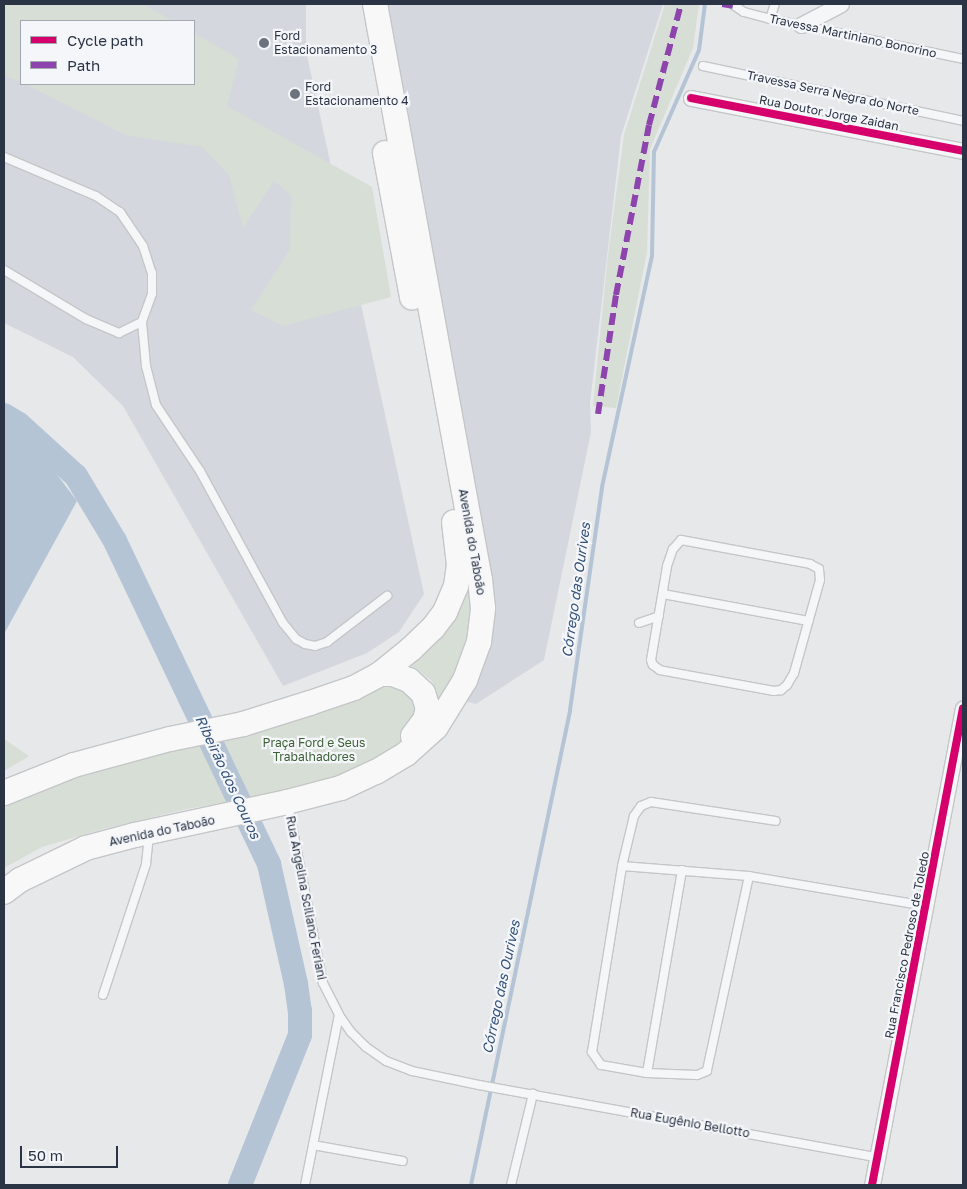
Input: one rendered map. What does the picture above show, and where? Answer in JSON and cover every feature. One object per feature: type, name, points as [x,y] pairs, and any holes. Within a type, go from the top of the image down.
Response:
[{"type":"main road","name":"Avenida do Taboão","points":[[4,793],[74,765],[170,738],[242,724],[354,688],[380,674],[434,628],[445,612],[456,586],[459,565],[457,540],[359,4]]},
{"type":"main road","name":"Avenida do Taboão","points":[[9,885],[86,848],[149,832],[281,804],[341,788],[392,763],[425,720],[436,712],[465,680],[478,642],[483,608],[480,580],[375,4]]},
{"type":"main road","points":[[380,674],[401,677],[416,685],[436,712]]},
{"type":"street","points":[[801,25],[841,4]]},
{"type":"street","name":"Rua Doutor Jorge Zaidan","points":[[691,98],[963,151]]},
{"type":"street","name":"Rua Francisco Pedroso de Toledo","points":[[872,1185],[963,709]]},
{"type":"lane","name":"Travessa Martiniano Bonorino","points":[[732,4],[744,12],[770,19],[963,59]]},
{"type":"lane","points":[[770,19],[775,4]]},
{"type":"lane","name":"Travessa Serra Negra do Norte","points":[[703,66],[963,120]]},
{"type":"lane","points":[[4,157],[96,196],[120,212],[143,246],[152,273],[152,294],[142,322],[146,366],[156,405],[200,471],[283,623],[296,639],[305,644],[315,646],[327,642],[387,596]]},
{"type":"lane","points":[[4,270],[86,319],[119,333],[142,322]]},
{"type":"lane","points":[[681,540],[816,566],[821,574],[794,673],[787,685],[774,691],[656,668],[651,660],[663,594],[667,566],[673,549],[681,540]]},
{"type":"lane","points":[[663,594],[809,621]]},
{"type":"lane","points":[[639,623],[659,616]]},
{"type":"lane","points":[[749,876],[707,1071],[697,1075],[647,1073],[600,1066],[592,1052],[622,866],[634,816],[641,806],[651,802],[776,821]]},
{"type":"lane","name":"Rua Angelina Sciliano Feriani","points":[[281,804],[322,983],[339,1016],[366,1047],[386,1061],[412,1071],[502,1089]]},
{"type":"lane","points":[[103,995],[146,864],[149,832]]},
{"type":"lane","points":[[622,866],[749,876],[926,906]]},
{"type":"lane","points":[[647,1073],[682,870]]},
{"type":"lane","points":[[305,1185],[339,1016]]},
{"type":"lane","name":"Rua Eugênio Bellotto","points":[[502,1089],[877,1157]]},
{"type":"lane","points":[[511,1185],[533,1094]]},
{"type":"lane","points":[[313,1145],[403,1161]]},
{"type":"shaded area","points":[[4,4],[306,4],[306,51],[424,594],[399,632],[367,653],[283,686],[123,406],[73,357],[4,323]]},
{"type":"shaded area","points":[[377,4],[663,4],[621,136],[590,403],[591,432],[544,660],[476,704],[468,702],[467,698],[484,650]]},
{"type":"green space","points":[[4,4],[143,4],[171,20],[20,20],[20,82],[4,76]]},
{"type":"green space","points":[[665,4],[699,4],[693,48],[650,149],[647,252],[616,408],[593,406],[608,255],[624,135]]},
{"type":"green space","points":[[195,34],[239,59],[227,106],[372,187],[391,297],[283,326],[251,310],[290,249],[291,195],[274,181],[243,228],[229,175],[202,147],[125,135],[27,85],[195,85]]},
{"type":"green space","points":[[470,558],[474,638],[437,709],[437,692],[432,681],[416,668],[402,663]]},
{"type":"green space","name":"Praça Ford e Seus Trabalhadores","points":[[390,683],[420,700],[403,744],[358,772],[285,792],[187,809],[103,829],[42,847],[4,868],[4,802],[85,771]]},
{"type":"green space","points":[[4,739],[29,756],[4,771]]},
{"type":"water","points":[[4,426],[49,464],[77,501],[4,634]]},
{"type":"waterway","name":"Córrego das Ourives","points":[[471,1185],[570,710],[602,487],[652,255],[654,152],[699,50],[705,4]]},
{"type":"waterway","name":"Ribeirão dos Couros","points":[[4,415],[19,424],[76,476],[115,541],[269,864],[296,984],[300,1011],[300,1035],[240,1185]]},
{"type":"marked path","points":[[598,414],[616,295],[649,125],[681,4]]},
{"type":"marked path","points":[[722,4],[733,6]]},
{"type":"cycle path","points":[[691,98],[963,151]]},
{"type":"cycle path","points":[[872,1185],[963,709]]},
{"type":"place","name":"Ford Estacionamento 3","points":[[264,43]]},
{"type":"place","name":"Ford Estacionamento 4","points":[[295,94]]}]
